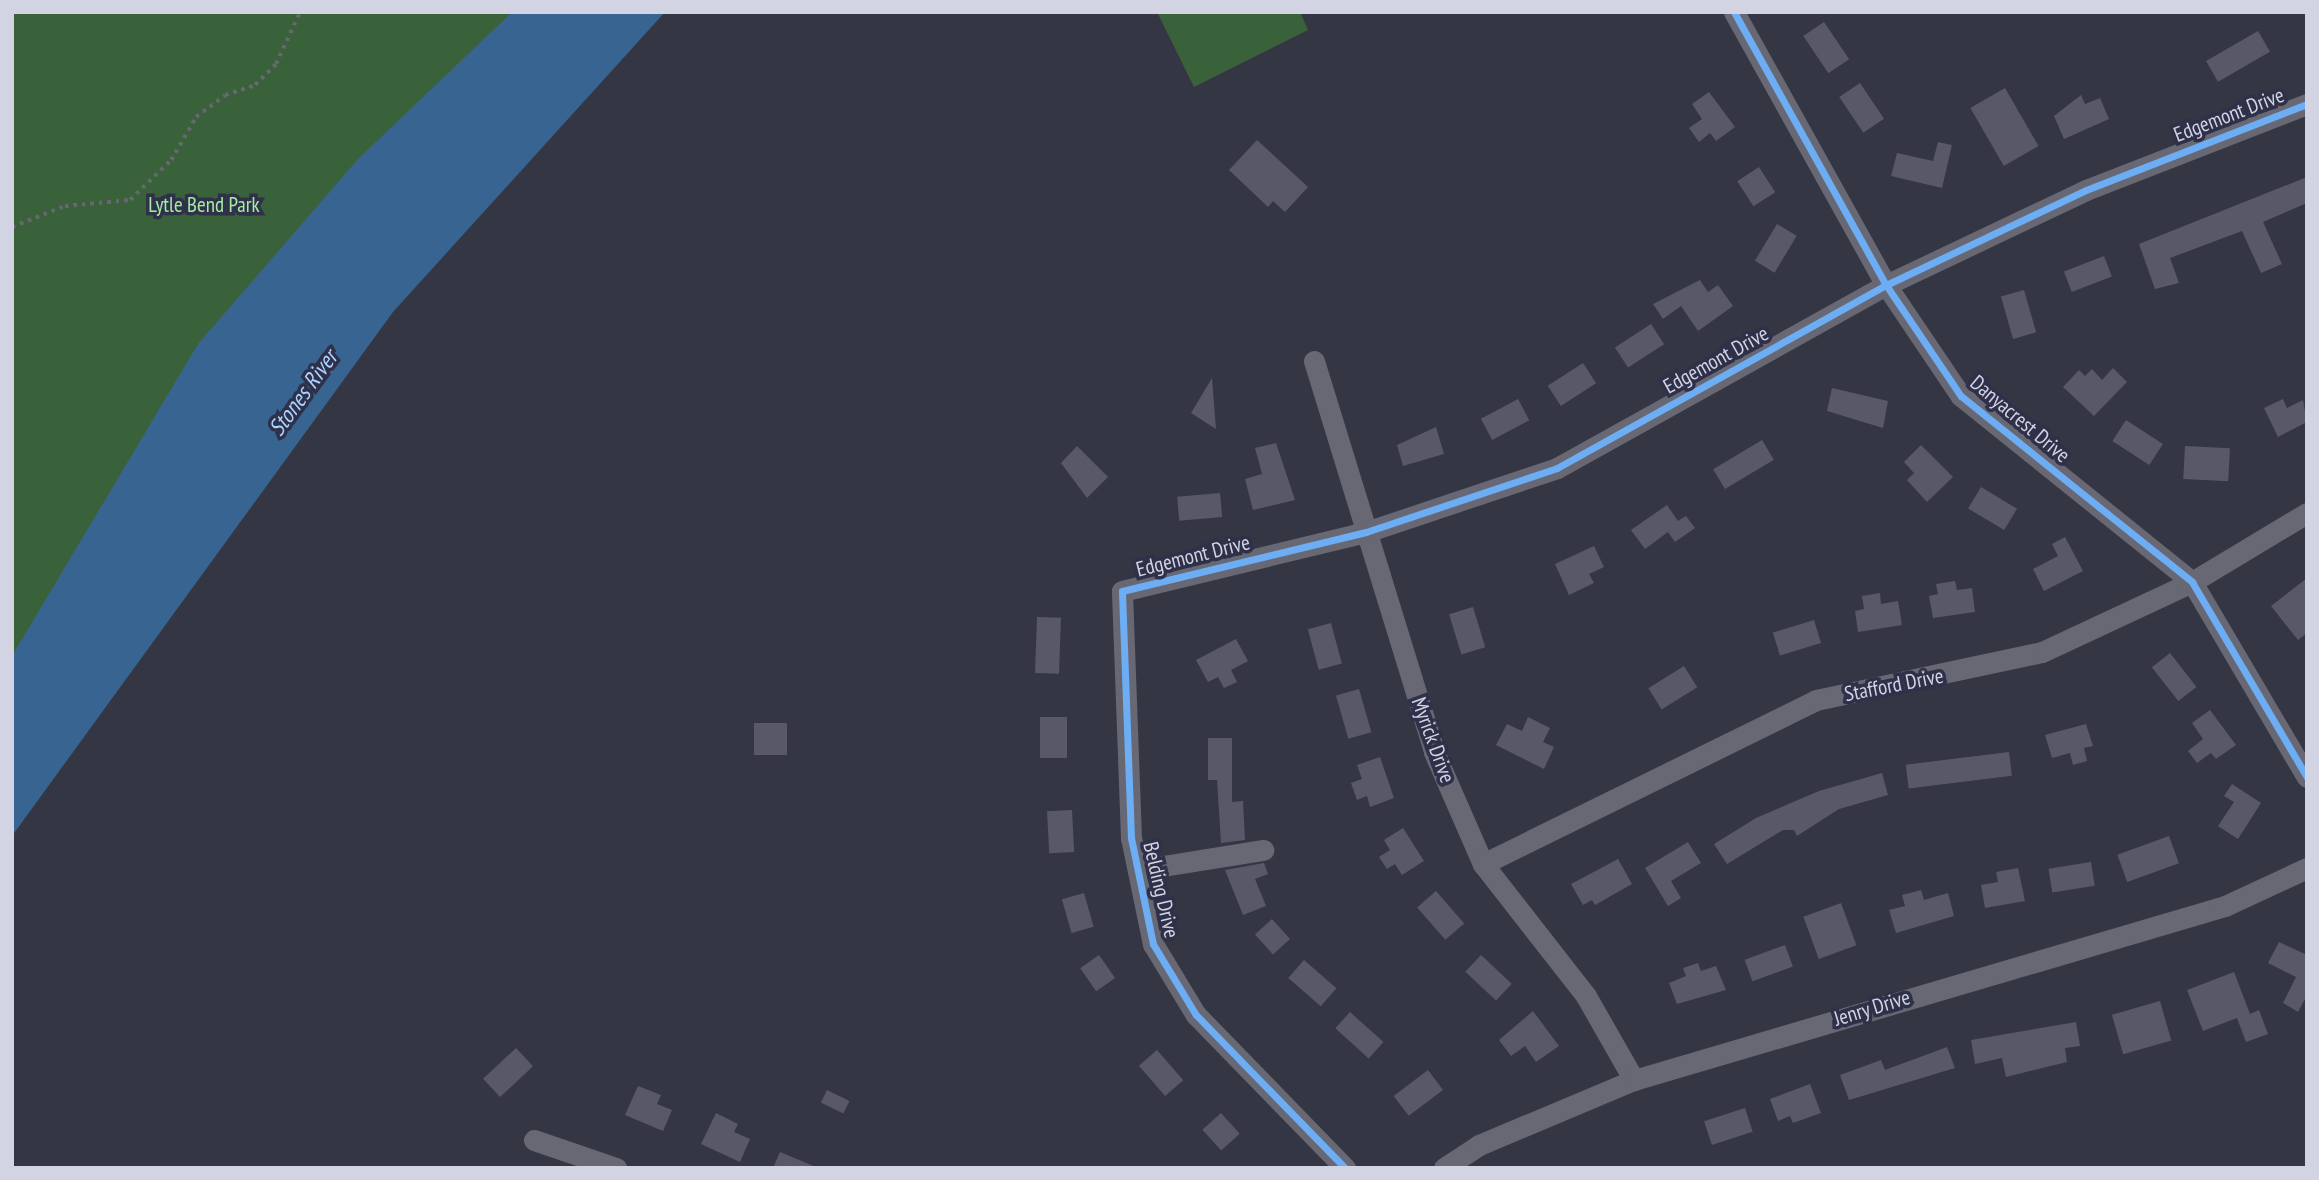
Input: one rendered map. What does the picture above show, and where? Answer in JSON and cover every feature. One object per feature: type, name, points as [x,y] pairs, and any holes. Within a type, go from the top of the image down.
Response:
[{"type":"street","name":"Danyacrest Drive","points":[[1734,12],[1886,285],[1961,396],[2192,582],[2307,778]]},
{"type":"street","name":"Edgemont Drive","points":[[1122,591],[1366,532],[1557,468],[1886,285],[2086,190],[2307,104]]},
{"type":"street","name":"Myrick Drive","points":[[1314,361],[1434,752],[1483,864],[1586,996],[1634,1080]]},
{"type":"street","name":"Stafford Drive","points":[[1483,864],[1816,700],[2042,652],[2192,582],[2307,513]]},
{"type":"street","name":"Belding Drive","points":[[1122,591],[1131,838],[1153,944],[1196,1015],[1345,1168]]},
{"type":"street","points":[[1138,870],[1263,849]]},
{"type":"street","name":"Jenry Drive","points":[[1444,1168],[1479,1145],[1634,1080],[2225,906],[2307,868]]},
{"type":"street","points":[[534,1140],[616,1168]]},
{"type":"path","points":[[12,227],[65,206],[130,200],[171,160],[196,117],[225,95],[255,85],[276,64],[299,12]]},
{"type":"green space","name":"Lytle Bend Park","points":[[12,12],[601,12],[12,779]]},
{"type":"green space","points":[[1157,12],[1300,12],[1308,30],[1194,87]]},
{"type":"water","name":"Stones River","points":[[512,12],[665,12],[393,312],[12,836],[12,656],[198,344],[358,159]]},
{"type":"building","points":[[1824,22],[1849,59],[1828,73],[1803,36]]},
{"type":"building","points":[[2258,31],[2270,52],[2218,82],[2206,61]]},
{"type":"building","points":[[1860,83],[1884,119],[1863,133],[1839,97]]},
{"type":"building","points":[[2005,88],[2038,146],[2004,166],[1970,108]]},
{"type":"building","points":[[1709,92],[1735,127],[1716,141],[1710,133],[1699,142],[1689,128],[1702,119],[1692,104]]},
{"type":"building","points":[[2081,95],[2085,104],[2100,98],[2109,119],[2064,139],[2054,116]]},
{"type":"building","points":[[1257,140],[1308,187],[1285,212],[1273,201],[1268,207],[1229,170]]},
{"type":"building","points":[[1938,142],[1952,145],[1942,188],[1891,176],[1897,153],[1933,161]]},
{"type":"building","points":[[1759,167],[1775,192],[1754,206],[1737,181]]},
{"type":"building","points":[[2307,177],[2307,203],[2263,222],[2282,264],[2261,273],[2242,231],[2170,258],[2179,283],[2155,289],[2139,244]]},
{"type":"building","points":[[1777,224],[1797,236],[1775,273],[1755,261]]},
{"type":"building","points":[[2104,256],[2112,277],[2072,292],[2064,271]]},
{"type":"building","points":[[1700,280],[1708,292],[1718,285],[1733,306],[1698,331],[1681,306],[1663,319],[1653,304]]},
{"type":"building","points":[[2024,290],[2036,332],[2013,339],[2001,297]]},
{"type":"building","points":[[1651,324],[1664,344],[1628,368],[1615,347]]},
{"type":"building","points":[[1583,363],[1596,383],[1561,406],[1548,386]]},
{"type":"building","points":[[2113,368],[2127,382],[2094,416],[2063,387],[2079,370],[2085,376],[2092,369],[2102,380]]},
{"type":"building","points":[[1212,378],[1216,429],[1191,413]]},
{"type":"building","points":[[1832,388],[1888,401],[1883,428],[1827,411]]},
{"type":"building","points":[[1518,399],[1529,420],[1492,440],[1481,419]]},
{"type":"building","points":[[2283,399],[2287,408],[2303,400],[2307,422],[2278,437],[2264,408]]},
{"type":"building","points":[[2126,420],[2163,444],[2149,465],[2112,441]]},
{"type":"building","points":[[1436,427],[1444,454],[1403,466],[1397,445]]},
{"type":"building","points":[[1762,440],[1774,460],[1725,489],[1713,469]]},
{"type":"building","points":[[1276,443],[1295,500],[1253,510],[1245,479],[1262,474],[1255,448]]},
{"type":"building","points":[[1921,445],[1953,477],[1927,502],[1907,480],[1914,473],[1904,462]]},
{"type":"building","points":[[1077,446],[1108,477],[1087,498],[1061,463]]},
{"type":"building","points":[[2185,446],[2230,448],[2228,481],[2183,479]]},
{"type":"building","points":[[1981,487],[2017,509],[2004,530],[1968,508]]},
{"type":"building","points":[[1220,493],[1222,517],[1179,521],[1177,497]]},
{"type":"building","points":[[1667,505],[1678,521],[1686,516],[1695,528],[1675,542],[1668,532],[1645,549],[1631,530]]},
{"type":"building","points":[[2065,537],[2083,571],[2044,591],[2033,569],[2058,556],[2052,544]]},
{"type":"building","points":[[1594,546],[1604,567],[1589,574],[1594,583],[1569,595],[1555,564]]},
{"type":"building","points":[[2307,578],[2307,633],[2298,640],[2271,606]]},
{"type":"building","points":[[1955,581],[1957,590],[1972,588],[1975,612],[1933,618],[1929,596],[1938,594],[1936,584]]},
{"type":"building","points":[[1880,593],[1881,604],[1898,601],[1902,625],[1858,632],[1855,611],[1864,609],[1862,596]]},
{"type":"building","points":[[1473,607],[1485,647],[1461,654],[1449,614]]},
{"type":"building","points":[[1037,617],[1061,618],[1059,674],[1035,673]]},
{"type":"building","points":[[1814,620],[1821,643],[1780,656],[1773,633]]},
{"type":"building","points":[[1331,623],[1342,664],[1319,670],[1308,629]]},
{"type":"building","points":[[1236,639],[1248,661],[1231,670],[1237,682],[1224,688],[1218,677],[1208,682],[1196,660]]},
{"type":"building","points":[[2170,653],[2196,687],[2178,701],[2152,667]]},
{"type":"building","points":[[1684,666],[1697,687],[1662,709],[1648,688]]},
{"type":"building","points":[[1359,689],[1371,732],[1348,739],[1336,696]]},
{"type":"building","points":[[2210,710],[2236,745],[2216,759],[2211,753],[2197,763],[2188,751],[2203,739],[2192,723]]},
{"type":"building","points":[[1040,717],[1067,717],[1067,758],[1040,758]]},
{"type":"building","points":[[1528,717],[1550,728],[1543,742],[1554,747],[1544,769],[1496,745],[1507,724],[1522,731]]},
{"type":"building","points":[[754,723],[787,723],[787,755],[754,755]]},
{"type":"building","points":[[2086,724],[2093,746],[2084,748],[2087,761],[2073,765],[2070,753],[2052,758],[2045,735]]},
{"type":"building","points":[[1208,738],[1232,738],[1232,802],[1243,801],[1245,840],[1221,843],[1217,780],[1208,780]]},
{"type":"building","points":[[2009,752],[2012,776],[1909,788],[1906,765]]},
{"type":"building","points":[[1380,757],[1394,798],[1370,807],[1367,796],[1357,800],[1351,783],[1362,779],[1357,765]]},
{"type":"building","points":[[1882,773],[1888,795],[1839,809],[1797,836],[1794,830],[1783,830],[1727,864],[1714,844],[1756,818],[1819,791]]},
{"type":"building","points":[[2232,784],[2261,803],[2238,839],[2218,826],[2234,802],[2224,796]]},
{"type":"building","points":[[1072,810],[1074,852],[1049,853],[1047,811]]},
{"type":"building","points":[[1403,828],[1424,861],[1402,875],[1395,864],[1387,869],[1379,857],[1390,850],[1384,840]]},
{"type":"building","points":[[2169,836],[2179,863],[2127,882],[2117,855]]},
{"type":"building","points":[[1688,842],[1701,863],[1671,881],[1681,898],[1668,906],[1645,868]]},
{"type":"building","points":[[1618,859],[1632,884],[1595,905],[1592,900],[1583,905],[1571,884]]},
{"type":"building","points":[[2091,862],[2095,886],[2052,892],[2049,869]]},
{"type":"building","points":[[1264,863],[1268,874],[1255,879],[1266,906],[1243,915],[1225,870]]},
{"type":"building","points":[[2018,868],[2025,901],[1985,908],[1981,885],[1998,882],[1996,872]]},
{"type":"building","points":[[1921,890],[1924,900],[1948,893],[1954,916],[1896,933],[1889,910],[1905,906],[1902,895]]},
{"type":"building","points":[[1436,891],[1464,923],[1445,940],[1417,907]]},
{"type":"building","points":[[1084,893],[1094,927],[1072,933],[1062,899]]},
{"type":"building","points":[[1841,903],[1856,945],[1819,959],[1803,917]]},
{"type":"building","points":[[1272,919],[1290,939],[1273,954],[1255,934]]},
{"type":"building","points":[[2279,942],[2307,955],[2307,995],[2298,1012],[2283,1003],[2296,977],[2268,963]]},
{"type":"building","points":[[1785,945],[1793,967],[1752,981],[1745,960]]},
{"type":"building","points":[[1099,955],[1115,978],[1096,991],[1080,968]]},
{"type":"building","points":[[1481,955],[1512,984],[1496,1000],[1465,972]]},
{"type":"building","points":[[1304,960],[1336,988],[1321,1006],[1288,978]]},
{"type":"building","points":[[1698,963],[1701,971],[1716,966],[1726,990],[1677,1004],[1669,983],[1686,976],[1683,968]]},
{"type":"building","points":[[2234,972],[2250,1014],[2259,1010],[2268,1034],[2246,1042],[2237,1018],[2203,1031],[2187,990]]},
{"type":"building","points":[[2160,1001],[2171,1040],[2123,1054],[2112,1015]]},
{"type":"building","points":[[1533,1011],[1559,1046],[1536,1062],[1525,1046],[1511,1056],[1499,1040]]},
{"type":"building","points":[[1350,1012],[1383,1042],[1369,1058],[1335,1028]]},
{"type":"building","points":[[2076,1022],[2080,1046],[2065,1048],[2067,1062],[2006,1077],[2002,1058],[1975,1064],[1971,1040]]},
{"type":"building","points":[[1947,1047],[1955,1068],[1849,1100],[1840,1075],[1881,1060],[1885,1070]]},
{"type":"building","points":[[516,1048],[533,1066],[500,1097],[483,1079]]},
{"type":"building","points":[[1157,1050],[1183,1080],[1165,1096],[1139,1066]]},
{"type":"building","points":[[1428,1070],[1443,1090],[1409,1116],[1394,1096]]},
{"type":"building","points":[[1810,1084],[1821,1113],[1793,1123],[1790,1116],[1778,1121],[1770,1099]]},
{"type":"building","points":[[638,1086],[661,1095],[657,1104],[672,1110],[663,1131],[625,1115]]},
{"type":"building","points":[[827,1090],[849,1101],[843,1114],[821,1103]]},
{"type":"building","points":[[1745,1108],[1753,1132],[1712,1145],[1704,1121]]},
{"type":"building","points":[[716,1113],[738,1124],[734,1132],[750,1139],[740,1162],[701,1144]]},
{"type":"building","points":[[1221,1113],[1240,1134],[1221,1151],[1202,1130]]},
{"type":"building","points":[[780,1152],[816,1167],[816,1168],[773,1168]]},
{"type":"cycle path","points":[[1734,12],[1886,285],[1961,396],[2192,582],[2307,777]]},
{"type":"cycle path","points":[[1345,1168],[1196,1015],[1153,944],[1131,838],[1122,591],[1366,532],[1557,468],[1886,285],[2086,190],[2307,104]]}]
